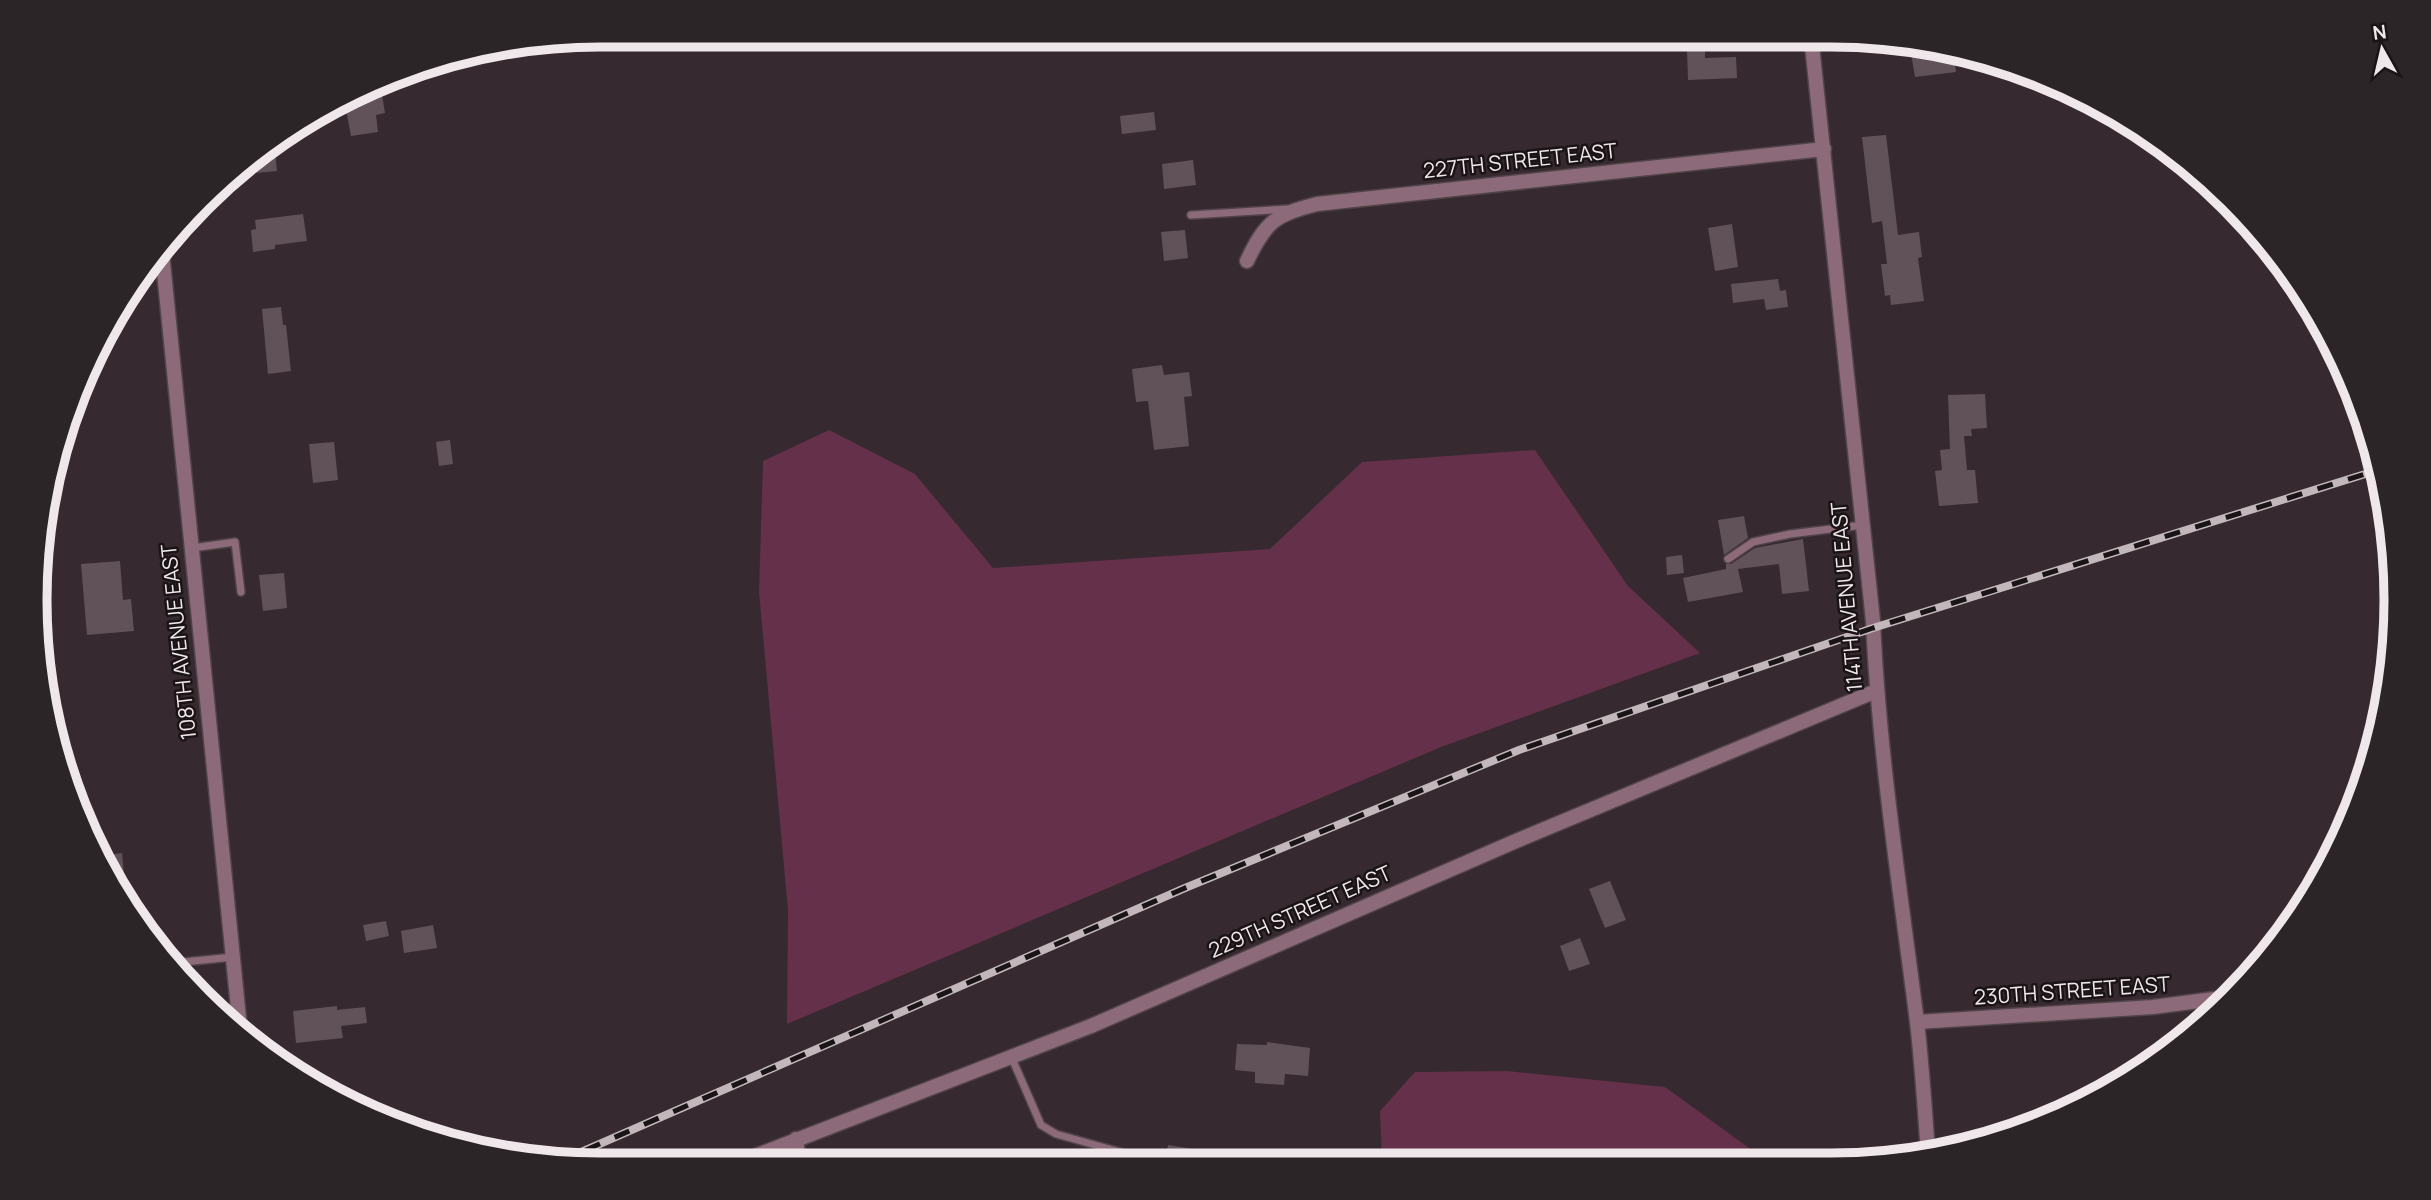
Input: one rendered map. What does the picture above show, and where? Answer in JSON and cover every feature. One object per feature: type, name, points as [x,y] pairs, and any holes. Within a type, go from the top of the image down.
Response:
[{"type":"street","name":"114TH AVENUE EAST","points":[[1812,47],[1873,621],[1876,691],[1917,1022],[1927,1144]]},
{"type":"street","name":"227TH STREET EAST","points":[[1247,261],[1256,241],[1278,216],[1331,202],[1824,149]]},
{"type":"street","name":"108TH AVENUE EAST","points":[[164,261],[239,1019]]},
{"type":"street","name":"229TH STREET EAST","points":[[762,1153],[1091,1026],[1522,838],[1876,691]]},
{"type":"street","name":"230TH STREET EAST","points":[[1917,1022],[2153,1007],[2213,999]]},
{"type":"street","points":[[796,1139],[798,1153]]},
{"type":"lane","points":[[1191,215],[1298,209]]},
{"type":"lane","points":[[1728,559],[1753,542],[1790,534],[1863,525]]},
{"type":"lane","points":[[191,549],[235,542],[242,592]]},
{"type":"lane","points":[[182,962],[233,957]]},
{"type":"lane","points":[[1010,1056],[1041,1125],[1056,1133],[1124,1153]]},
{"type":"shaded area","points":[[576,48],[491,58],[528,52]]},
{"type":"shaded area","points":[[829,430],[915,474],[993,568],[1270,549],[1362,462],[1535,450],[1628,586],[1700,653],[1441,747],[787,1024],[788,910],[759,592],[763,461]]},
{"type":"shaded area","points":[[1507,1071],[1665,1087],[1756,1153],[1382,1153],[1380,1111],[1415,1072]]},
{"type":"building","points":[[1705,49],[1705,58],[1736,57],[1737,78],[1688,80],[1687,50]]},
{"type":"building","points":[[1911,53],[1955,62],[1956,72],[1915,77]]},
{"type":"building","points":[[382,95],[385,113],[376,115],[378,132],[351,136],[346,109],[373,96]]},
{"type":"building","points":[[1154,112],[1156,130],[1122,134],[1120,116]]},
{"type":"building","points":[[1886,135],[1898,235],[1919,232],[1922,257],[1918,258],[1924,301],[1891,305],[1890,295],[1885,296],[1881,264],[1887,264],[1882,221],[1872,223],[1862,137]]},
{"type":"building","points":[[275,153],[277,171],[256,173],[255,168]]},
{"type":"building","points":[[1193,160],[1196,185],[1164,189],[1162,164]]},
{"type":"building","points":[[303,214],[307,241],[275,245],[275,249],[253,252],[251,230],[256,229],[255,220]]},
{"type":"building","points":[[1732,224],[1738,267],[1715,271],[1708,228]]},
{"type":"building","points":[[1185,230],[1188,258],[1164,261],[1161,232]]},
{"type":"building","points":[[1778,279],[1780,291],[1786,290],[1788,307],[1766,310],[1764,299],[1733,303],[1731,284]]},
{"type":"building","points":[[281,307],[283,325],[286,325],[291,371],[268,374],[262,309]]},
{"type":"building","points":[[1162,365],[1164,375],[1189,372],[1192,396],[1184,397],[1189,446],[1154,450],[1148,401],[1136,402],[1132,369]]},
{"type":"building","points":[[1985,394],[1987,428],[1971,429],[1972,436],[1964,436],[1967,470],[1975,470],[1978,503],[1939,506],[1935,471],[1942,470],[1940,450],[1950,449],[1948,395]]},
{"type":"building","points":[[450,440],[453,464],[439,466],[436,442]]},
{"type":"building","points":[[334,442],[338,480],[313,483],[309,444]]},
{"type":"building","points":[[1744,516],[1748,538],[1724,555],[1718,520]]},
{"type":"building","points":[[1803,539],[1809,591],[1782,594],[1779,564],[1738,569],[1743,592],[1688,602],[1683,578],[1726,569],[1726,564],[1731,564],[1755,548]]},
{"type":"building","points":[[1682,555],[1684,573],[1667,575],[1666,557]]},
{"type":"building","points":[[120,561],[123,600],[131,599],[134,631],[87,635],[81,564]]},
{"type":"building","points":[[284,573],[287,608],[263,611],[259,575]]},
{"type":"building","points":[[122,853],[125,882],[121,876],[110,855]]},
{"type":"building","points":[[1610,881],[1626,920],[1605,928],[1589,889]]},
{"type":"building","points":[[386,921],[389,936],[366,941],[363,925]]},
{"type":"building","points":[[433,925],[437,948],[404,953],[401,931]]},
{"type":"building","points":[[1580,938],[1590,964],[1569,971],[1560,946]]},
{"type":"building","points":[[337,1006],[337,1010],[365,1007],[367,1023],[341,1026],[343,1038],[296,1043],[293,1011]]},
{"type":"building","points":[[1267,1042],[1310,1048],[1308,1076],[1285,1074],[1284,1085],[1255,1083],[1255,1072],[1235,1070],[1237,1044],[1267,1045]]},
{"type":"building","points":[[1168,1145],[1193,1149],[1192,1153],[1167,1153]]},
{"type":"railway","points":[[580,1152],[1185,888],[1519,750],[1873,628],[2369,473]]}]
